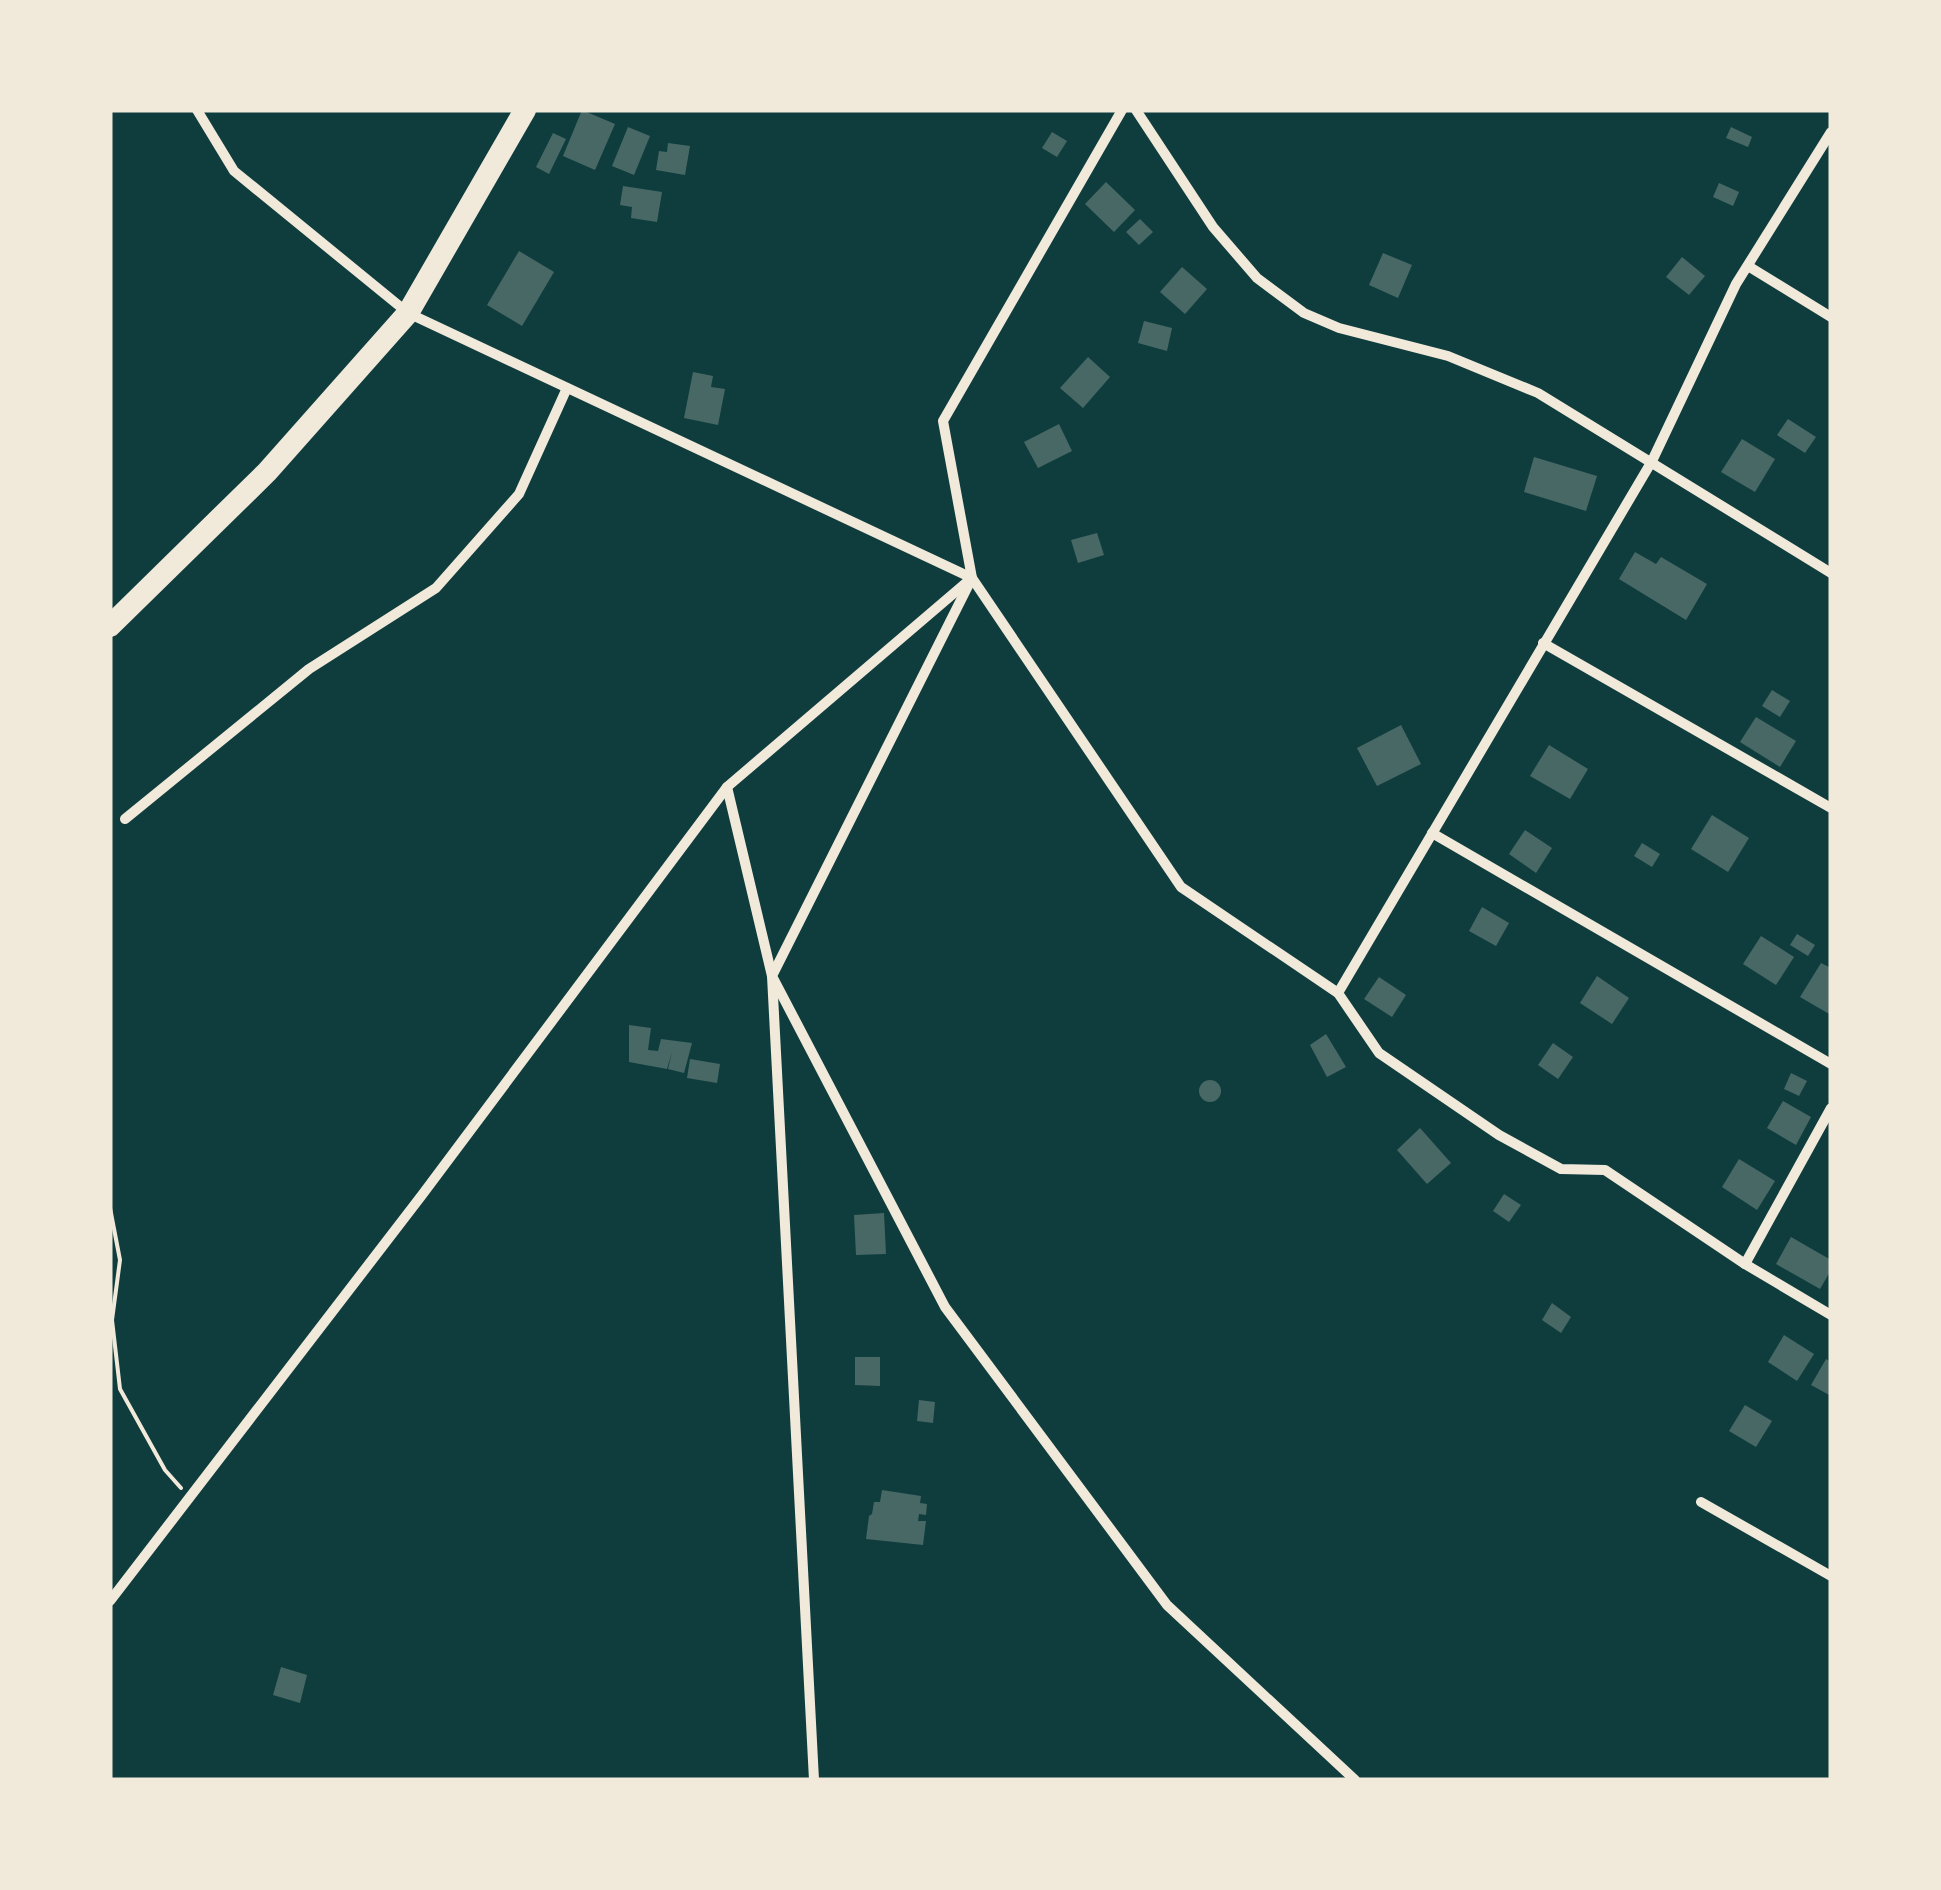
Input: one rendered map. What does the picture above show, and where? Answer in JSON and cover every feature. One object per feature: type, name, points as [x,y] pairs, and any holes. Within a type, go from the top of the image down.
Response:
[{"type":"highway","points":[[110,626],[268,472],[408,313],[525,110]]},
{"type":"street","points":[[197,110],[234,171],[408,313],[972,578]]},
{"type":"street","points":[[1122,110],[944,421],[972,578],[1181,886],[1338,993],[1379,1053],[1499,1135],[1561,1169],[1605,1170],[1745,1264],[1831,1315]]},
{"type":"street","points":[[1136,110],[1212,227],[1257,278],[1304,313],[1339,328],[1448,356],[1538,393],[1831,573]]},
{"type":"street","points":[[1338,993],[1652,462],[1748,266],[1831,132]]},
{"type":"street","points":[[1748,266],[1831,317]]},
{"type":"street","points":[[125,819],[308,668],[436,588],[518,494],[567,388]]},
{"type":"street","points":[[110,1601],[410,1210],[726,787],[972,578]]},
{"type":"street","points":[[772,976],[972,578]]},
{"type":"street","points":[[1542,643],[1831,808]]},
{"type":"street","points":[[726,787],[772,976],[814,1780]]},
{"type":"street","points":[[1432,833],[1831,1064]]},
{"type":"street","points":[[772,976],[944,1307],[1167,1605],[1356,1780]]},
{"type":"street","points":[[1745,1264],[1831,1108]]},
{"type":"street","points":[[1701,1502],[1831,1576]]},
{"type":"path","points":[[110,1208],[120,1260],[112,1320],[120,1389],[165,1470],[190,1497]]},
{"type":"building","points":[[582,110],[615,124],[595,170],[563,156]]},
{"type":"building","points":[[628,127],[650,136],[634,175],[612,166]]},
{"type":"building","points":[[1731,127],[1752,137],[1748,147],[1726,138]]},
{"type":"building","points":[[1052,132],[1067,141],[1057,157],[1042,148]]},
{"type":"building","points":[[553,133],[566,139],[549,174],[536,167]]},
{"type":"building","points":[[668,143],[690,146],[685,175],[656,170],[659,151],[667,152]]},
{"type":"building","points":[[1106,182],[1135,210],[1114,232],[1085,204]]},
{"type":"building","points":[[1719,183],[1739,192],[1733,206],[1713,197]]},
{"type":"building","points":[[623,186],[662,192],[657,222],[631,218],[632,207],[620,205]]},
{"type":"building","points":[[1140,219],[1153,232],[1139,245],[1126,232]]},
{"type":"building","points":[[519,251],[554,272],[522,326],[487,305]]},
{"type":"building","points":[[1383,253],[1412,265],[1398,298],[1369,285]]},
{"type":"building","points":[[1682,257],[1705,276],[1689,295],[1666,277]]},
{"type":"building","points":[[1182,267],[1207,289],[1185,314],[1160,292]]},
{"type":"building","points":[[1144,321],[1172,328],[1167,351],[1138,343]]},
{"type":"building","points":[[1088,357],[1110,377],[1083,408],[1060,388]]},
{"type":"building","points":[[693,372],[713,376],[711,387],[725,389],[718,425],[684,418]]},
{"type":"building","points":[[1788,419],[1816,437],[1805,453],[1777,435]]},
{"type":"building","points":[[1059,424],[1072,451],[1038,468],[1024,442]]},
{"type":"building","points":[[1742,439],[1775,459],[1755,492],[1721,472]]},
{"type":"building","points":[[1534,457],[1597,476],[1586,511],[1524,492]]},
{"type":"building","points":[[1097,533],[1104,555],[1078,563],[1071,540]]},
{"type":"building","points":[[1635,552],[1656,564],[1661,557],[1707,584],[1686,620],[1619,579]]},
{"type":"building","points":[[1772,690],[1790,701],[1780,717],[1762,706]]},
{"type":"building","points":[[1756,717],[1796,741],[1780,767],[1740,742]]},
{"type":"building","points":[[1401,725],[1421,764],[1377,786],[1357,748]]},
{"type":"building","points":[[1549,745],[1588,769],[1570,799],[1530,776]]},
{"type":"building","points":[[1712,815],[1749,838],[1728,872],[1691,849]]},
{"type":"building","points":[[1525,830],[1552,848],[1536,873],[1509,854]]},
{"type":"building","points":[[1642,843],[1660,854],[1652,867],[1634,856]]},
{"type":"building","points":[[1482,907],[1509,923],[1496,946],[1469,931]]},
{"type":"building","points":[[1797,934],[1815,945],[1808,956],[1790,945]]},
{"type":"building","points":[[1761,936],[1794,957],[1776,985],[1743,964]]},
{"type":"building","points":[[1821,963],[1831,968],[1831,1015],[1800,997]]},
{"type":"building","points":[[1597,976],[1629,998],[1612,1024],[1580,1003]]},
{"type":"building","points":[[1379,977],[1406,995],[1392,1017],[1364,999]]},
{"type":"building","points":[[629,1025],[651,1028],[648,1050],[658,1051],[661,1039],[692,1043],[684,1073],[668,1069],[672,1052],[667,1069],[629,1062]]},
{"type":"building","points":[[1326,1034],[1346,1067],[1327,1077],[1310,1045]]},
{"type":"building","points":[[1553,1043],[1573,1057],[1558,1079],[1538,1065]]},
{"type":"building","points":[[690,1059],[720,1064],[717,1083],[687,1078]]},
{"type":"building","points":[[1791,1073],[1807,1081],[1799,1096],[1784,1089]]},
{"type":"building","points":[[1210,1080],[1218,1083],[1218,1099],[1210,1102],[1202,1099],[1199,1091],[1202,1083]]},
{"type":"building","points":[[1783,1101],[1811,1117],[1796,1145],[1767,1128]]},
{"type":"building","points":[[1420,1128],[1451,1163],[1427,1184],[1397,1150]]},
{"type":"building","points":[[1739,1159],[1775,1181],[1757,1210],[1722,1187]]},
{"type":"building","points":[[1504,1194],[1521,1205],[1509,1222],[1493,1211]]},
{"type":"building","points":[[884,1213],[886,1254],[856,1255],[854,1215]]},
{"type":"building","points":[[1791,1237],[1831,1260],[1831,1270],[1820,1289],[1776,1264]]},
{"type":"building","points":[[1552,1303],[1571,1317],[1561,1333],[1542,1320]]},
{"type":"building","points":[[1784,1335],[1814,1354],[1797,1381],[1768,1362]]},
{"type":"building","points":[[855,1357],[880,1357],[880,1386],[855,1385]]},
{"type":"building","points":[[1826,1359],[1831,1362],[1831,1396],[1811,1385]]},
{"type":"building","points":[[919,1400],[935,1402],[933,1423],[917,1421]]},
{"type":"building","points":[[1745,1405],[1772,1421],[1756,1447],[1729,1431]]},
{"type":"building","points":[[882,1490],[921,1496],[920,1503],[927,1504],[926,1515],[919,1514],[918,1521],[926,1521],[923,1545],[866,1539],[869,1516],[874,1502],[880,1502]]},
{"type":"building","points":[[281,1667],[307,1675],[300,1703],[273,1695]]}]
